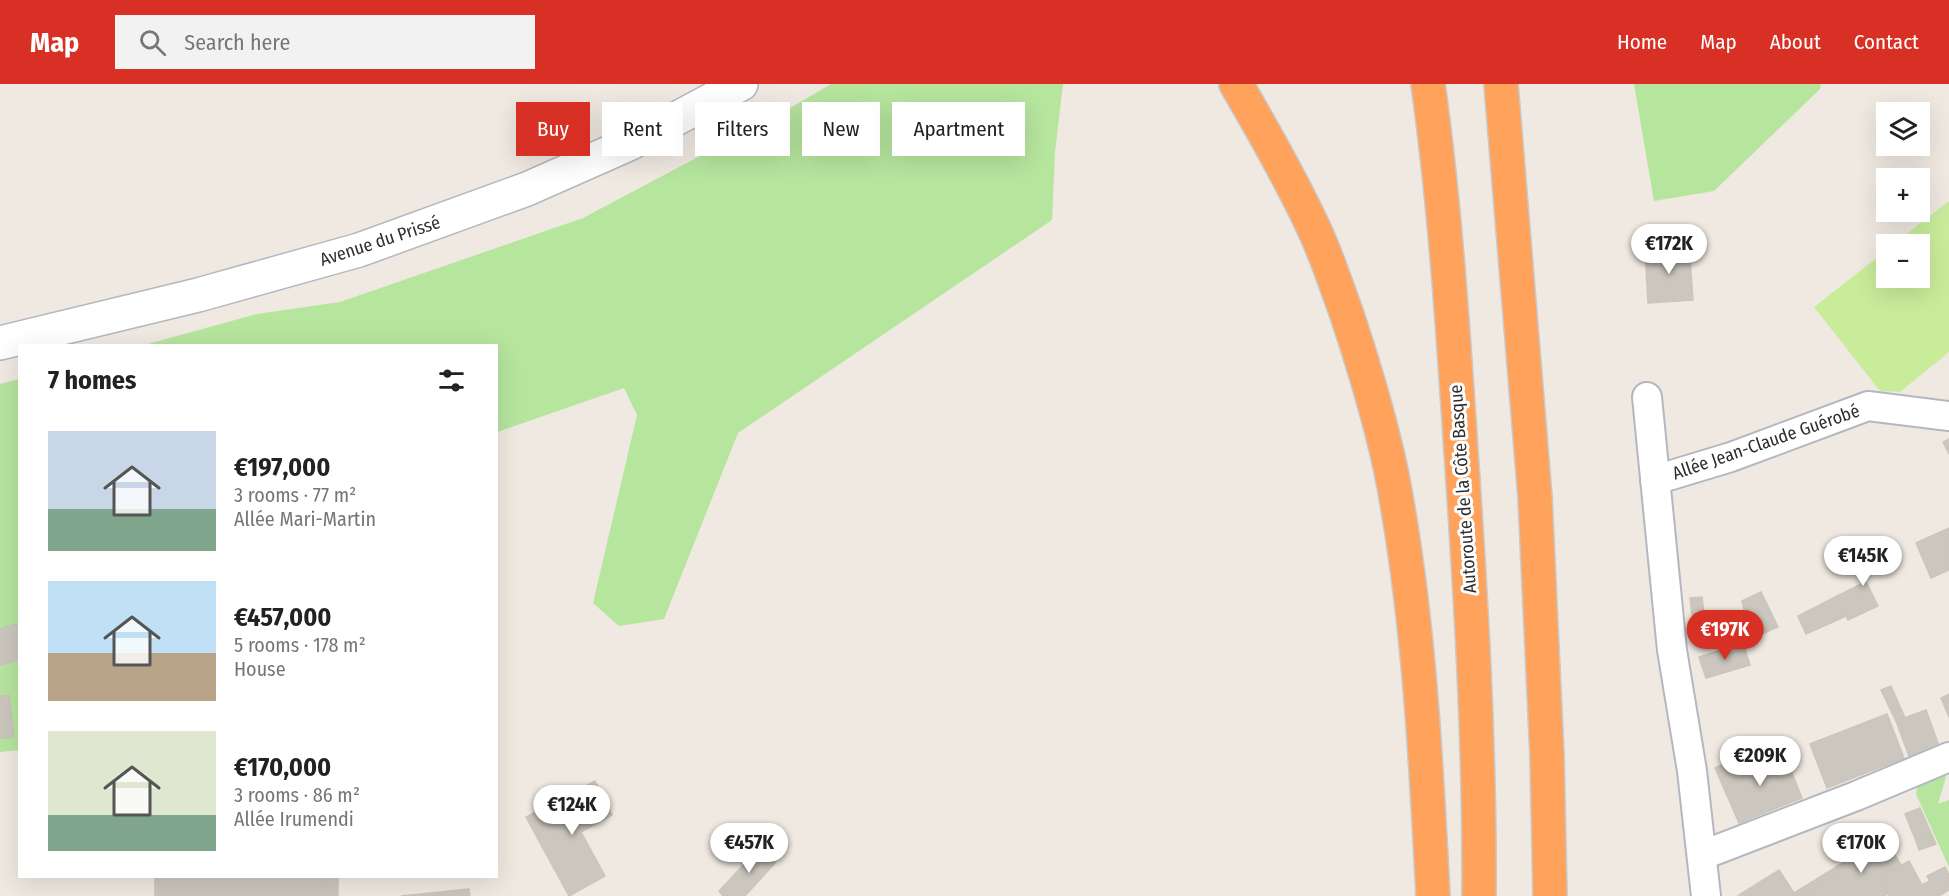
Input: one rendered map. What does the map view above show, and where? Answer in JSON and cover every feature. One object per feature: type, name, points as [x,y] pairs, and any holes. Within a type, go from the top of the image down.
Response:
[{"type":"highway","points":[[1236,84],[1285,170],[1316,233],[1361,356],[1380,423],[1394,484],[1404,544],[1418,672],[1433,896]]},
{"type":"highway","name":"Autoroute de la Côte Basque","points":[[1428,84],[1445,243],[1469,557],[1476,711],[1479,896]]},
{"type":"highway","points":[[1501,84],[1535,497],[1547,756],[1550,896]]},
{"type":"main road","name":"Avenue du Prissé","points":[[0,343],[198,295],[359,250],[527,189],[631,143],[741,84]]},
{"type":"street","points":[[1647,396],[1672,650],[1692,771],[1706,896]]},
{"type":"street","name":"Allée Jean-Claude Guérobé","points":[[1655,480],[1731,457],[1868,406],[1949,416]]},
{"type":"street","points":[[1702,855],[1856,796],[1949,757]]},
{"type":"green space","points":[[831,84],[1063,84],[1055,152],[1052,220],[738,433],[664,619],[619,626],[593,603],[637,415],[624,388],[498,432],[498,344],[148,344],[257,314],[340,302],[583,218],[700,156],[790,156],[790,108]]},
{"type":"green space","points":[[1634,84],[1821,84],[1820,89],[1714,191],[1654,201]]},
{"type":"green space","points":[[1949,201],[1949,352],[1900,392],[1880,391],[1814,307],[1876,259],[1876,288],[1930,288],[1930,234],[1907,234],[1922,222],[1930,222],[1930,216]]},
{"type":"green space","points":[[18,379],[18,750],[0,752],[0,384]]},
{"type":"green space","points":[[1948,770],[1938,804],[1949,800],[1949,867],[1916,794],[1918,782]]},
{"type":"building","points":[[1689,246],[1693,300],[1648,303],[1645,249]]},
{"type":"building","points":[[1949,439],[1949,454],[1943,442]]},
{"type":"building","points":[[1949,528],[1949,570],[1931,578],[1916,543]]},
{"type":"building","points":[[1866,582],[1869,588],[1860,593],[1857,586]]},
{"type":"building","points":[[1857,586],[1860,593],[1869,588],[1878,606],[1848,620],[1837,596]]},
{"type":"building","points":[[1761,592],[1778,627],[1751,639],[1742,601]]},
{"type":"building","points":[[1837,596],[1846,616],[1806,634],[1798,616]]},
{"type":"building","points":[[1702,597],[1704,614],[1692,615],[1690,598]]},
{"type":"building","points":[[18,624],[18,660],[0,665],[0,629]]},
{"type":"building","points":[[1743,643],[1750,665],[1706,678],[1699,657]]},
{"type":"building","points":[[1891,686],[1905,718],[1896,721],[1881,690]]},
{"type":"building","points":[[1949,694],[1949,717],[1941,698]]},
{"type":"building","points":[[9,695],[14,737],[6,738],[2,696]]},
{"type":"building","points":[[0,696],[2,696],[6,738],[0,738]]},
{"type":"building","points":[[1926,710],[1938,743],[1909,756],[1896,721]]},
{"type":"building","points":[[1887,714],[1904,758],[1827,788],[1810,744]]},
{"type":"building","points":[[1784,753],[1802,798],[1739,823],[1715,768],[1724,764],[1729,774]]},
{"type":"building","points":[[595,781],[612,815],[581,832],[605,876],[569,896],[526,817]]},
{"type":"building","points":[[1920,808],[1932,835],[1916,841],[1905,814]]},
{"type":"building","points":[[1932,835],[1936,844],[1919,850],[1916,841]]},
{"type":"building","points":[[1884,838],[1901,865],[1879,878],[1888,894],[1884,896],[1802,896],[1839,873],[1836,867]]},
{"type":"building","points":[[763,844],[775,863],[745,896],[723,896],[719,891]]},
{"type":"building","points":[[1909,861],[1922,885],[1930,881],[1927,876],[1945,867],[1949,875],[1949,890],[1939,896],[1889,896],[1879,878]]},
{"type":"building","points":[[1836,867],[1839,873],[1802,896],[1796,896],[1794,893]]},
{"type":"building","points":[[1779,870],[1796,896],[1739,895]]},
{"type":"building","points":[[155,878],[325,878],[326,896],[155,896]]},
{"type":"building","points":[[325,878],[338,878],[338,896],[326,896]]},
{"type":"building","points":[[469,889],[470,896],[401,896]]}]
